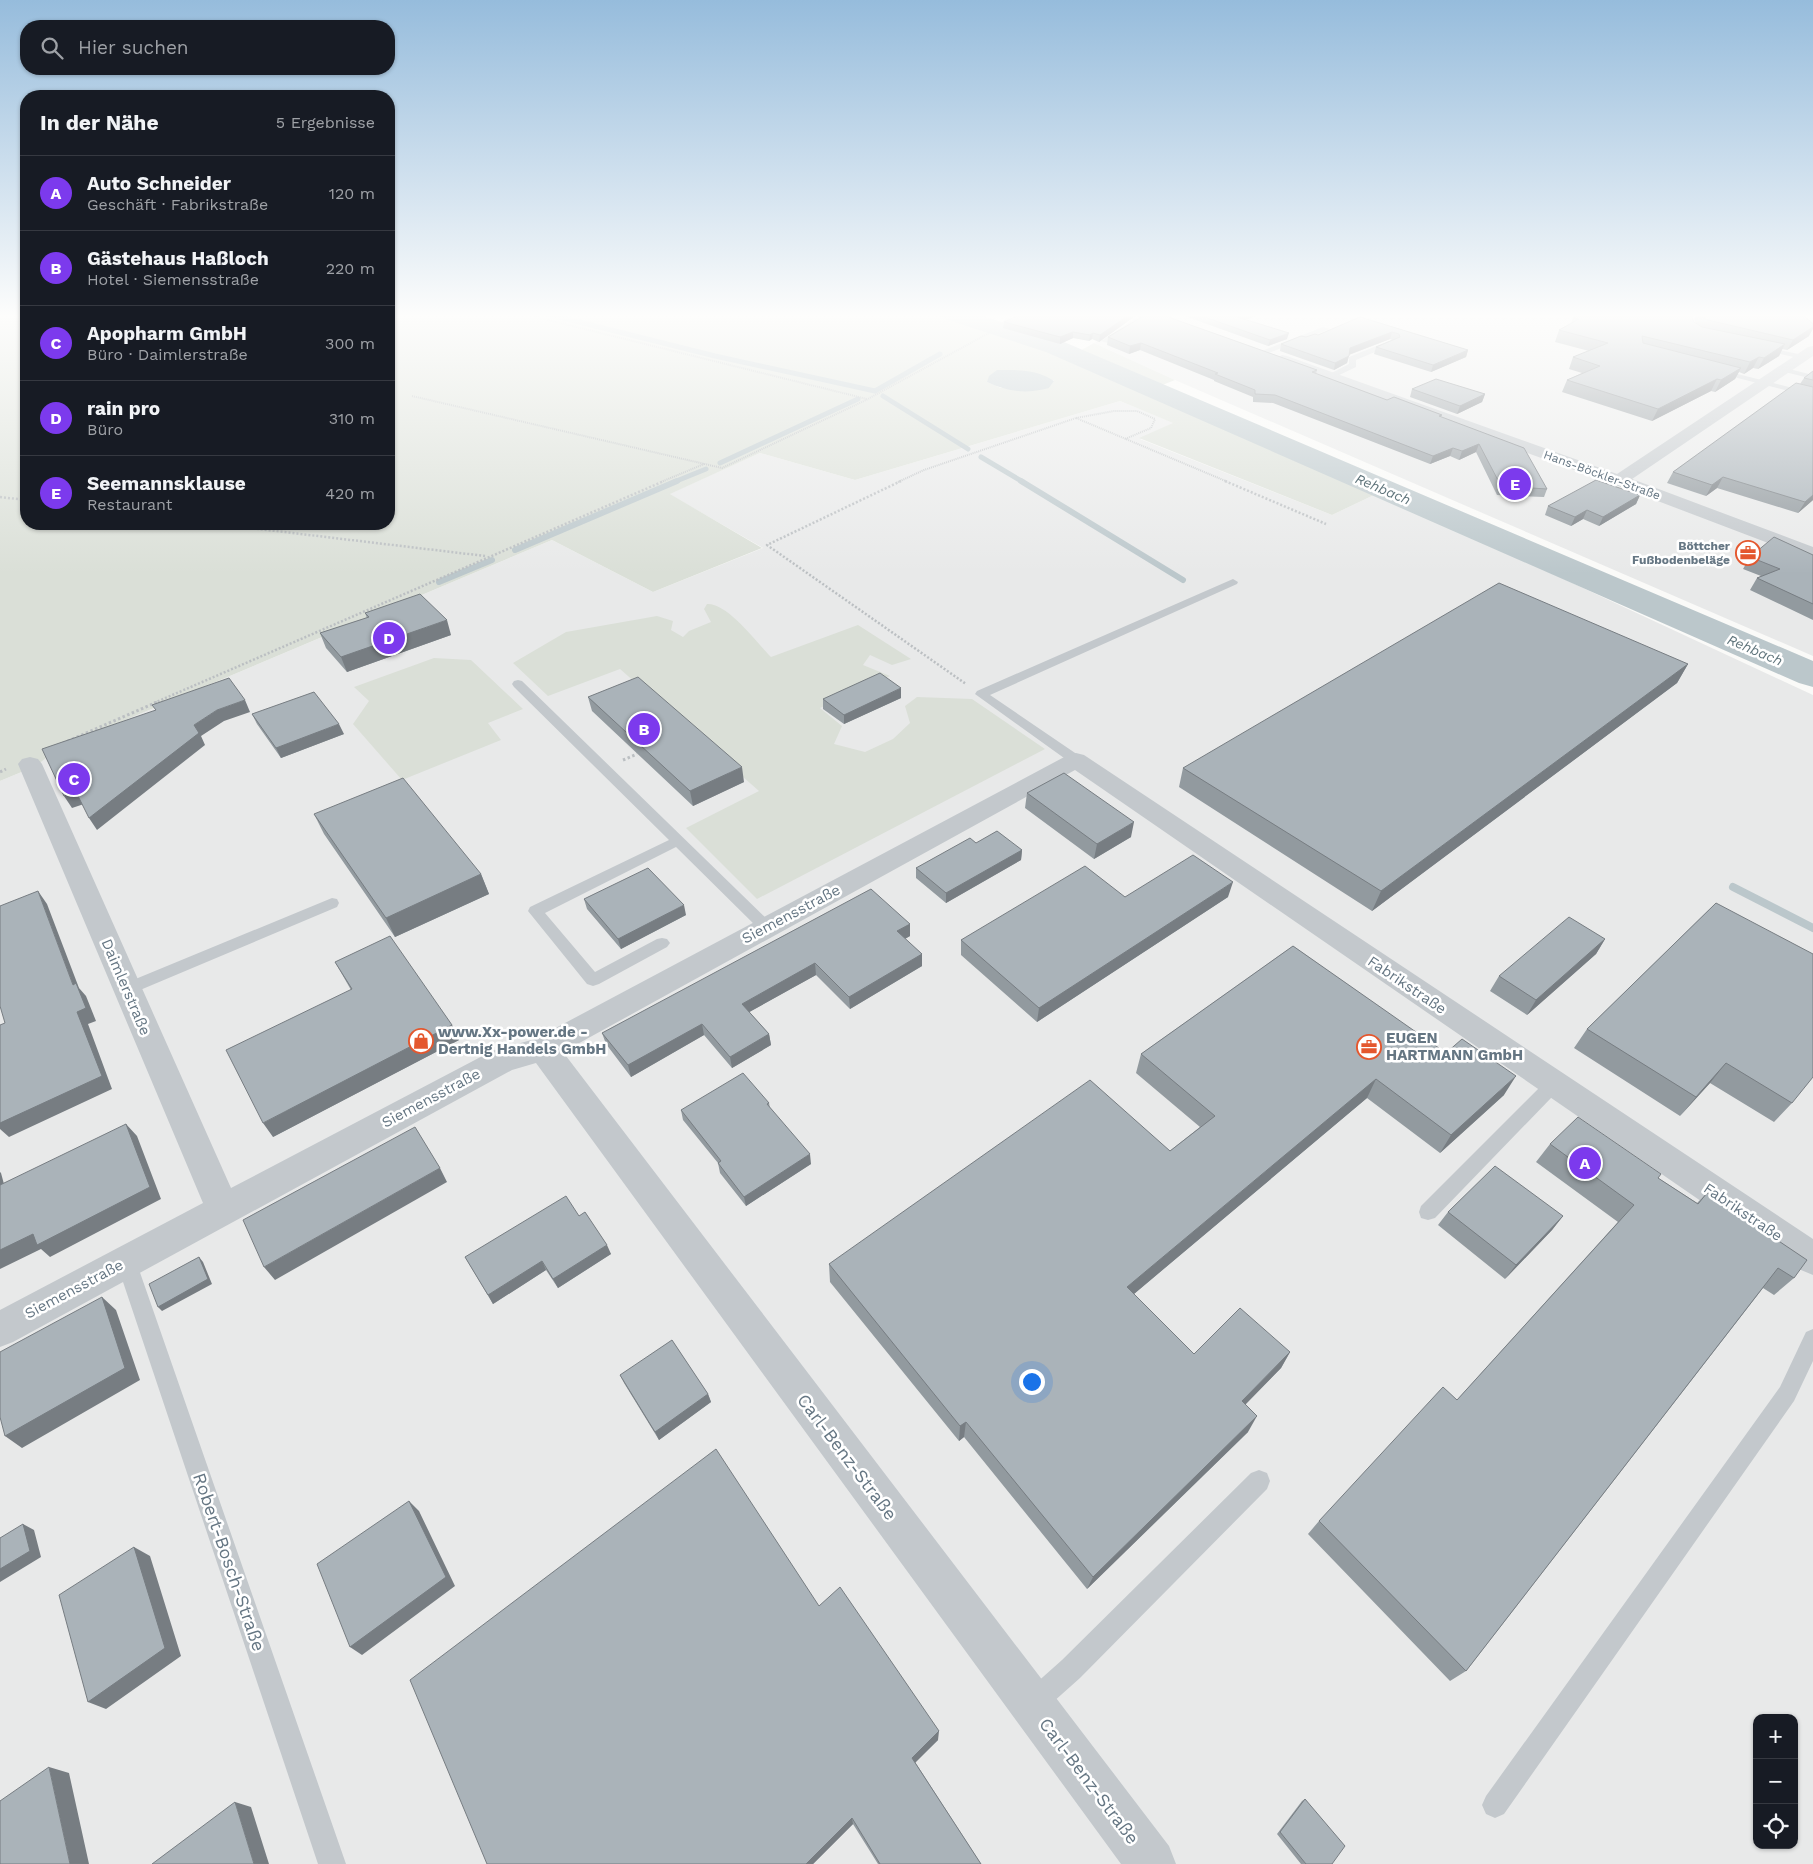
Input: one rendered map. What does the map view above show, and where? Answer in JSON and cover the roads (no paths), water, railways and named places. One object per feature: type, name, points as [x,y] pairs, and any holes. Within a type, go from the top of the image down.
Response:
[{"type":"street","name":"Hans-Böckler-Straße","points":[[1396,400],[1778,539],[1813,554]]},
{"type":"street","points":[[1618,480],[1736,400]]},
{"type":"street","name":"Siemensstraße","points":[[0,1329],[503,1060],[543,1049],[1076,760]]},
{"type":"street","name":"Fabrikstraße","points":[[1076,760],[1813,1259]]},
{"type":"street","name":"Daimlerstraße","points":[[30,764],[224,1209]]},
{"type":"street","name":"Carl-Benz-Straße","points":[[543,1049],[1151,1864]]},
{"type":"lane","points":[[1076,760],[980,694],[1233,582]]},
{"type":"lane","points":[[518,684],[766,927]]},
{"type":"lane","points":[[662,943],[592,980],[535,910],[678,841]]},
{"type":"lane","points":[[127,989],[332,903]]},
{"type":"lane","points":[[1428,1212],[1545,1093],[1551,1082]]},
{"type":"lane","name":"Robert-Bosch-Straße","points":[[126,1261],[332,1864]]},
{"type":"lane","points":[[1495,1805],[1787,1394],[1813,1339]]},
{"type":"lane","points":[[1032,1705],[1071,1669],[1259,1481]]},
{"type":"waterway","points":[[720,463],[856,400]]},
{"type":"waterway","points":[[889,400],[968,449]]},
{"type":"waterway","name":"Rehbach","points":[[1177,400],[1813,675]]},
{"type":"waterway","points":[[981,457],[1023,482]]},
{"type":"waterway","points":[[674,482],[706,469]]},
{"type":"waterway","points":[[515,550],[677,481]]},
{"type":"waterway","points":[[1021,481],[1183,580]]},
{"type":"waterway","points":[[439,582],[492,560]]},
{"type":"waterway","points":[[1733,887],[1813,928]]},
{"type":"place","name":"Seemannsklause","points":[[1515,484]]},
{"type":"place","name":"Böttcher Fußbodenbeläge","points":[[1748,553]]},
{"type":"place","name":"rain pro","points":[[389,638]]},
{"type":"place","name":"Gästehaus Haßloch","points":[[644,729]]},
{"type":"place","name":"Apopharm GmbH","points":[[74,779]]},
{"type":"place","name":"www.Xx-power.de - Dertnig Handels GmbH","points":[[421,1041]]},
{"type":"place","name":"EUGEN HARTMANN GmbH","points":[[1369,1047]]},
{"type":"place","name":"Auto Schneider","points":[[1585,1163]]}]
